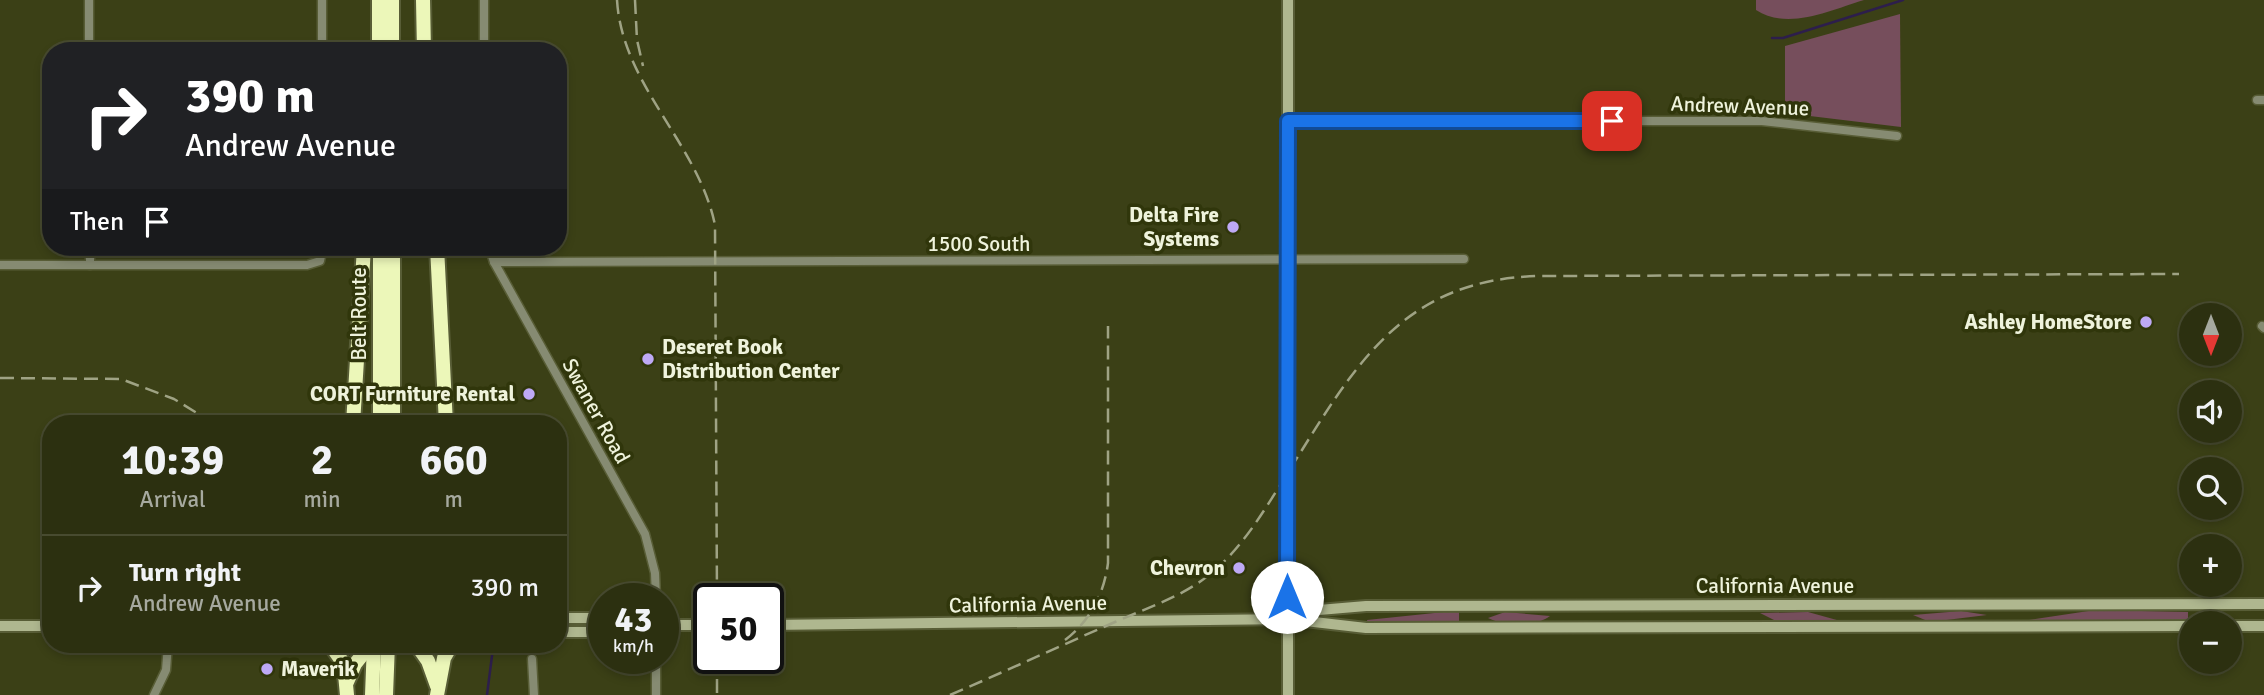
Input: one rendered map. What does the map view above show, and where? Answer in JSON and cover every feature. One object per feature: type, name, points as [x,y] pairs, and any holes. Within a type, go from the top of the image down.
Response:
[{"type":"highway","points":[[379,0],[379,42]]},
{"type":"highway","points":[[392,0],[392,42]]},
{"type":"highway","points":[[423,0],[424,42]]},
{"type":"highway","points":[[354,415],[362,256]]},
{"type":"highway","name":"Belt Route","points":[[380,256],[380,415]]},
{"type":"highway","name":"Belt Route","points":[[393,256],[393,415]]},
{"type":"highway","points":[[437,256],[445,415]]},
{"type":"highway","points":[[336,653],[344,664],[347,689]]},
{"type":"highway","points":[[347,689],[355,664],[365,653]]},
{"type":"highway","points":[[374,653],[380,687]]},
{"type":"highway","points":[[380,687],[386,653]]},
{"type":"highway","points":[[422,653],[428,661],[437,691]]},
{"type":"highway","points":[[437,691],[447,653]]},
{"type":"main road","points":[[1288,0],[1288,695]]},
{"type":"main road","name":"California Avenue","points":[[1287,619],[1320,610],[1350,607],[2264,604]]},
{"type":"main road","points":[[2015,605],[2015,627]]},
{"type":"main road","points":[[1481,606],[1481,628]]},
{"type":"main road","points":[[1567,606],[1567,628]]},
{"type":"main road","points":[[1611,606],[1612,628]]},
{"type":"main road","points":[[1747,606],[1747,627]]},
{"type":"main road","points":[[1872,606],[1872,627]]},
{"type":"main road","points":[[567,618],[588,618]]},
{"type":"main road","name":"California Avenue","points":[[784,625],[1287,619],[1348,628],[2179,626]]},
{"type":"main road","points":[[0,626],[42,626]]},
{"type":"main road","points":[[2242,626],[2264,626]]},
{"type":"main road","points":[[567,632],[588,632]]},
{"type":"street","points":[[89,0],[89,42]]},
{"type":"street","points":[[322,0],[322,42]]},
{"type":"street","points":[[484,0],[484,42]]},
{"type":"street","name":"Andrew Avenue","points":[[1288,121],[1762,121],[1896,136]]},
{"type":"street","points":[[90,256],[90,265]]},
{"type":"street","points":[[0,265],[307,265],[320,261],[321,256]]},
{"type":"street","name":"Swaner Road","points":[[492,256],[645,534],[655,583]]},
{"type":"street","name":"1500 South","points":[[494,262],[1288,262],[1464,259]]},
{"type":"street","points":[[154,695],[166,670],[167,653]]},
{"type":"street","points":[[532,660],[534,695]]},
{"type":"street","points":[[656,674],[656,695]]},
{"type":"shaded area","points":[[1756,0],[1864,0],[1810,17],[1782,19],[1756,10]]},
{"type":"shaded area","points":[[1900,14],[1901,127],[1785,113],[1785,46]]},
{"type":"shaded area","points":[[2095,610],[2179,612],[2179,620],[2029,620]]},
{"type":"shaded area","points":[[1961,611],[1987,615],[1930,622],[1913,615]]},
{"type":"shaded area","points":[[1459,612],[1459,623],[1368,624],[1367,620]]},
{"type":"shaded area","points":[[1505,612],[1550,616],[1537,622],[1520,624],[1488,618]]},
{"type":"shaded area","points":[[1808,612],[1844,622],[1778,622],[1760,613]]},
{"type":"waterway","points":[[1772,38],[1783,38],[1903,0]]},
{"type":"waterway","points":[[487,695],[492,653]]},
{"type":"railway","points":[[617,0],[622,31],[632,59],[693,167],[706,195],[715,225],[717,583]]},
{"type":"railway","points":[[635,0],[637,40],[643,66]]},
{"type":"railway","points":[[950,695],[1166,600],[1203,580],[1225,561],[1254,525],[1359,366],[1386,337],[1416,312],[1450,293],[1491,281],[1539,276],[2179,274]]},
{"type":"railway","points":[[1065,640],[1089,615],[1099,596],[1108,563],[1108,326]]},
{"type":"railway","points":[[0,378],[121,379],[174,399],[200,415]]},
{"type":"railway","points":[[717,674],[717,695]]},
{"type":"place","name":"Delta Fire Systems","points":[[1233,227]]},
{"type":"place","name":"Ashley HomeStore","points":[[2146,322]]},
{"type":"place","name":"Deseret Book Distribution Center","points":[[648,359]]},
{"type":"place","name":"CORT Furniture Rental","points":[[529,394]]},
{"type":"place","name":"Chevron","points":[[1239,568]]},
{"type":"place","name":"Maverik","points":[[267,669]]},
{"type":"route","points":[[1287,597],[1288,121],[1612,121]]}]
